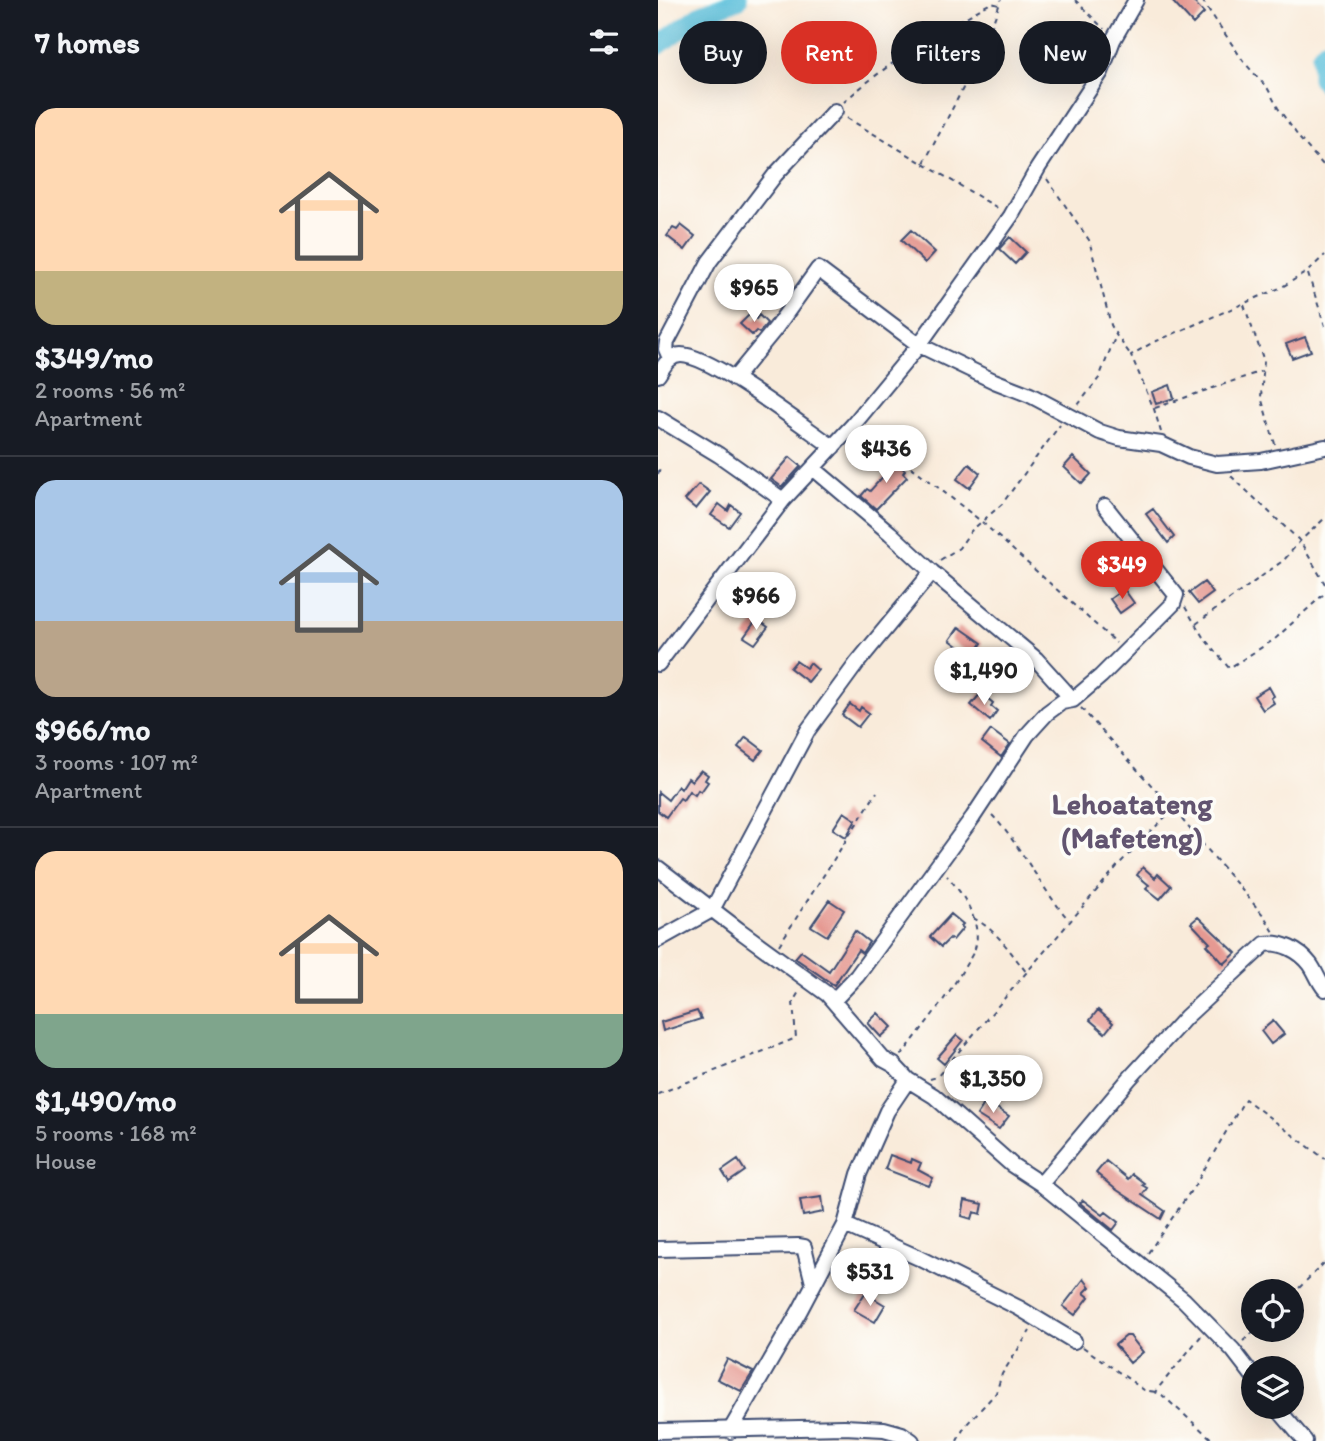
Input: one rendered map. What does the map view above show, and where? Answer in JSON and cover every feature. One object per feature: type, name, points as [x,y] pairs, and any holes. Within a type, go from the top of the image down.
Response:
[{"type":"street","points":[[658,664],[783,499],[853,425],[919,345],[1011,216],[1038,168],[1101,72],[1113,40],[1136,0]]},
{"type":"street","points":[[670,358],[666,349],[667,342],[709,262],[775,175],[835,111]]},
{"type":"street","points":[[734,379],[775,329],[818,268],[919,345],[1030,395],[1100,432],[1119,438],[1161,444],[1189,457],[1217,464],[1261,461],[1325,447]]},
{"type":"street","points":[[658,375],[670,358],[680,355],[709,364],[832,447]]},
{"type":"street","points":[[658,418],[719,455],[783,499]]},
{"type":"street","points":[[813,468],[1036,659],[1073,700]]},
{"type":"street","points":[[834,1000],[857,976],[981,804],[1027,735],[1047,713],[1062,702],[1073,700],[1169,611],[1176,595],[1105,506]]},
{"type":"street","points":[[658,940],[712,910],[808,730],[857,663],[932,572]]},
{"type":"street","points":[[658,868],[834,1000],[883,1059],[934,1096],[1012,1165],[1041,1184],[1184,1300],[1241,1360]]},
{"type":"street","points":[[1041,1184],[1129,1079],[1186,1017],[1265,944],[1275,942],[1292,949],[1310,964],[1325,989]]},
{"type":"street","points":[[730,1431],[845,1226],[859,1174],[887,1111],[912,1082]]},
{"type":"street","points":[[845,1226],[919,1258],[1038,1319],[1074,1341]]},
{"type":"street","points":[[658,1249],[798,1245],[804,1247],[813,1283]]},
{"type":"street","points":[[1287,1419],[1306,1441]]},
{"type":"street","points":[[658,1432],[884,1429],[902,1434],[912,1441]]},
{"type":"path","points":[[924,163],[984,48],[1001,0]]},
{"type":"path","points":[[1075,0],[1113,40]]},
{"type":"path","points":[[1202,0],[1244,62],[1268,89],[1300,139],[1325,167]]},
{"type":"path","points":[[999,5],[991,3],[932,35],[876,75],[835,111],[1011,216]]},
{"type":"path","points":[[1038,168],[1059,194],[1089,240],[1116,335],[1131,355],[1154,409],[1161,433],[1161,444]]},
{"type":"path","points":[[1131,355],[1152,343],[1282,287],[1307,272],[1325,255]]},
{"type":"path","points":[[1307,272],[1325,327]]},
{"type":"path","points":[[1244,304],[1264,361],[1261,397],[1278,457]]},
{"type":"path","points":[[932,572],[942,556],[959,548],[971,531],[1002,504],[1042,452],[1055,428],[1070,416],[1099,378],[1116,335]]},
{"type":"path","points":[[1154,409],[1263,370]]},
{"type":"path","points":[[853,425],[982,522],[1125,652]]},
{"type":"path","points":[[1217,464],[1300,541],[1325,584]]},
{"type":"path","points":[[658,474],[660,468]]},
{"type":"path","points":[[1196,624],[1284,561],[1300,541],[1325,518]]},
{"type":"path","points":[[1176,595],[1229,668],[1275,639],[1325,593]]},
{"type":"path","points":[[1073,700],[1173,809],[1264,916],[1275,934],[1275,942]]},
{"type":"path","points":[[773,954],[877,792]]},
{"type":"path","points":[[981,804],[1004,828],[1070,922]]},
{"type":"path","points":[[912,1082],[937,1077],[1120,863],[1173,809]]},
{"type":"path","points":[[894,1065],[935,1013],[976,944],[976,928],[972,917],[957,887],[937,865]]},
{"type":"path","points":[[972,917],[995,934],[1027,973]]},
{"type":"path","points":[[658,1094],[796,1038],[793,1002],[796,993],[811,983]]},
{"type":"path","points":[[1139,1265],[1198,1182],[1245,1099],[1325,1159]]},
{"type":"path","points":[[1304,1283],[1325,1262]]},
{"type":"path","points":[[957,1441],[965,1426],[996,1393],[1002,1374],[1038,1319]]},
{"type":"path","points":[[1155,1392],[1210,1327]]},
{"type":"path","points":[[1074,1341],[1144,1390],[1162,1395],[1214,1441]]},
{"type":"path","points":[[1233,1350],[1242,1342]]},
{"type":"building","points":[[1171,0],[1192,0],[1204,13],[1193,24]]},
{"type":"building","points":[[681,225],[695,236],[685,250],[667,236],[673,228],[677,230]]},
{"type":"building","points":[[911,230],[935,252],[925,263],[901,240]]},
{"type":"building","points":[[1010,237],[1026,252],[1015,264],[999,249]]},
{"type":"building","points":[[750,314],[756,319],[759,315],[767,323],[759,333],[756,331],[752,335],[740,324]]},
{"type":"building","points":[[1305,337],[1311,351],[1292,358],[1286,344]]},
{"type":"building","points":[[1170,385],[1174,398],[1156,404],[1152,392]]},
{"type":"building","points":[[790,457],[801,466],[782,487],[771,479]]},
{"type":"building","points":[[1073,457],[1091,474],[1082,484],[1064,467]]},
{"type":"building","points":[[891,459],[905,470],[903,473],[907,477],[876,509],[861,496],[867,489],[870,491],[888,471],[884,468]]},
{"type":"building","points":[[969,464],[980,473],[969,488],[957,479]]},
{"type":"building","points":[[699,484],[710,492],[696,509],[685,500]]},
{"type":"building","points":[[719,504],[728,511],[731,505],[740,512],[729,527],[711,515]]},
{"type":"building","points":[[1153,509],[1174,537],[1168,543],[1146,514]]},
{"type":"building","points":[[1204,582],[1213,593],[1198,604],[1189,593]]},
{"type":"building","points":[[1124,589],[1134,603],[1120,613],[1110,599]]},
{"type":"building","points":[[757,619],[768,627],[755,644],[744,637]]},
{"type":"building","points":[[959,627],[982,643],[973,657],[950,640]]},
{"type":"building","points":[[796,661],[806,668],[810,663],[818,670],[808,682],[790,668]]},
{"type":"building","points":[[1269,687],[1274,703],[1263,710],[1254,696]]},
{"type":"building","points":[[981,693],[993,703],[991,706],[997,711],[990,721],[971,705]]},
{"type":"building","points":[[850,704],[859,711],[861,707],[869,713],[858,727],[842,715]]},
{"type":"building","points":[[991,730],[1010,744],[1001,757],[982,742]]},
{"type":"building","points":[[746,737],[763,750],[755,760],[738,747]]},
{"type":"building","points":[[701,770],[708,775],[705,780],[708,782],[701,792],[698,790],[695,795],[689,791],[683,800],[680,798],[666,817],[658,811],[658,792],[668,800],[678,786],[681,789],[688,778],[692,781]]},
{"type":"building","points":[[844,812],[856,820],[846,837],[833,829]]},
{"type":"building","points":[[1143,867],[1155,878],[1158,874],[1171,886],[1160,899],[1146,888],[1149,885],[1137,875]]},
{"type":"building","points":[[829,900],[844,910],[827,936],[811,926]]},
{"type":"building","points":[[951,914],[963,924],[963,928],[953,940],[950,938],[941,947],[930,937]]},
{"type":"building","points":[[1198,917],[1236,953],[1224,964],[1207,945],[1210,943],[1191,923]]},
{"type":"building","points":[[855,931],[869,942],[862,953],[858,950],[834,985],[795,958],[801,951],[829,971]]},
{"type":"building","points":[[1098,1010],[1113,1023],[1105,1033],[1090,1020]]},
{"type":"building","points":[[697,1011],[701,1019],[663,1031],[661,1022]]},
{"type":"building","points":[[878,1013],[892,1027],[881,1037],[868,1023]]},
{"type":"building","points":[[1273,1021],[1284,1034],[1271,1044],[1261,1031]]},
{"type":"building","points":[[957,1035],[963,1040],[944,1064],[937,1058]]},
{"type":"building","points":[[986,1101],[1009,1116],[999,1129],[977,1115]]},
{"type":"building","points":[[890,1155],[911,1163],[912,1159],[921,1163],[918,1170],[933,1178],[929,1186],[885,1169]]},
{"type":"building","points":[[738,1160],[745,1171],[729,1182],[722,1171]]},
{"type":"building","points":[[1106,1161],[1128,1179],[1132,1174],[1144,1183],[1142,1185],[1147,1188],[1142,1195],[1165,1211],[1161,1219],[1096,1173]]},
{"type":"building","points":[[822,1197],[824,1212],[803,1216],[800,1200]]},
{"type":"building","points":[[965,1200],[983,1204],[981,1214],[974,1212],[972,1219],[962,1216]]},
{"type":"building","points":[[1083,1200],[1103,1215],[1106,1212],[1119,1222],[1113,1230],[1080,1203]]},
{"type":"building","points":[[1084,1279],[1090,1287],[1084,1293],[1089,1297],[1075,1315],[1063,1306]]},
{"type":"building","points":[[865,1293],[885,1305],[875,1322],[854,1310]]},
{"type":"building","points":[[1130,1336],[1143,1352],[1130,1363],[1115,1345]]},
{"type":"building","points":[[727,1359],[753,1372],[741,1391],[717,1379]]},
{"type":"waterway","points":[[658,46],[699,15],[738,0]]},
{"type":"waterway","points":[[1325,50],[1321,55],[1321,78],[1325,83]]},
{"type":"district","name":"Lehoatateng (Mafeteng)","points":[[1132,821]]}]
